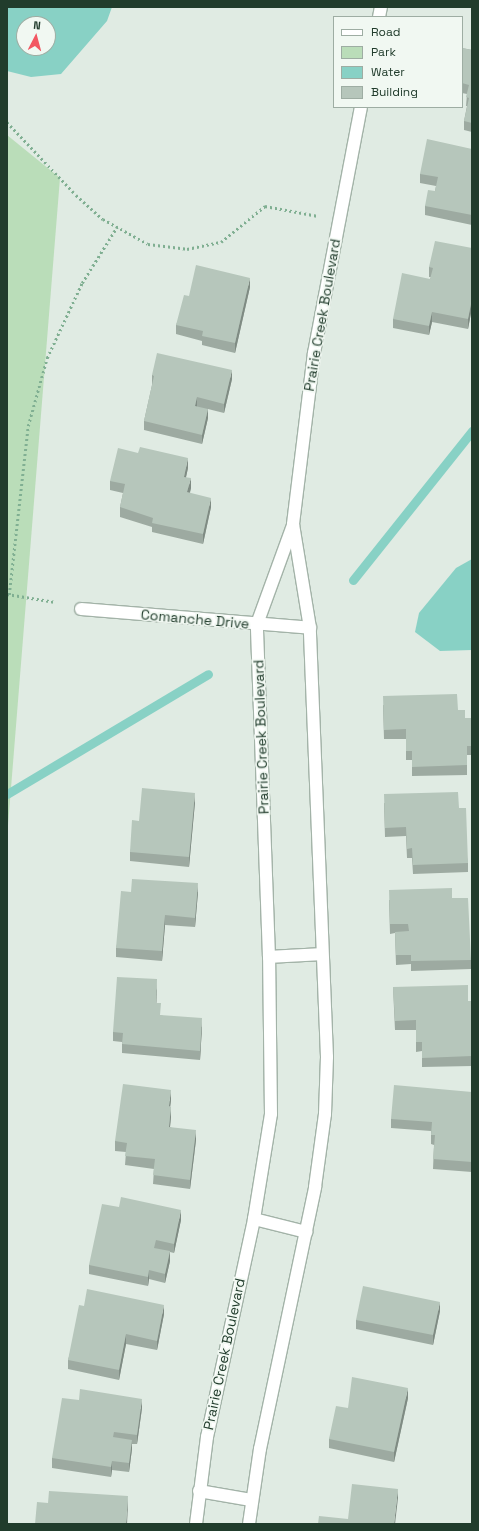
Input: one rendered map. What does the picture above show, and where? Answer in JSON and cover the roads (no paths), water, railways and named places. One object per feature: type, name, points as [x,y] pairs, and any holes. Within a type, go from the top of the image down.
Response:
[{"type":"street","name":"Prairie Creek Boulevard","points":[[196,1524],[199,1490],[207,1436],[254,1219],[271,1114],[269,957],[257,624],[293,524],[308,389],[361,108]]},
{"type":"street","name":"Prairie Creek Boulevard","points":[[249,1524],[251,1500],[306,1232],[325,1114],[327,1057],[310,628],[293,524]]},
{"type":"street","name":"Comanche Drive","points":[[81,609],[310,628]]},
{"type":"street","points":[[269,957],[322,954]]},
{"type":"street","points":[[254,1219],[306,1232]]},
{"type":"street","points":[[199,1490],[251,1500]]},
{"type":"water","points":[[7,7],[112,7],[107,21],[61,74],[31,77],[7,71]]},
{"type":"water","points":[[472,559],[472,650],[440,651],[415,632],[419,613],[456,568]]},
{"type":"waterway","points":[[353,580],[472,431]]},
{"type":"waterway","points":[[7,794],[208,674]]}]
